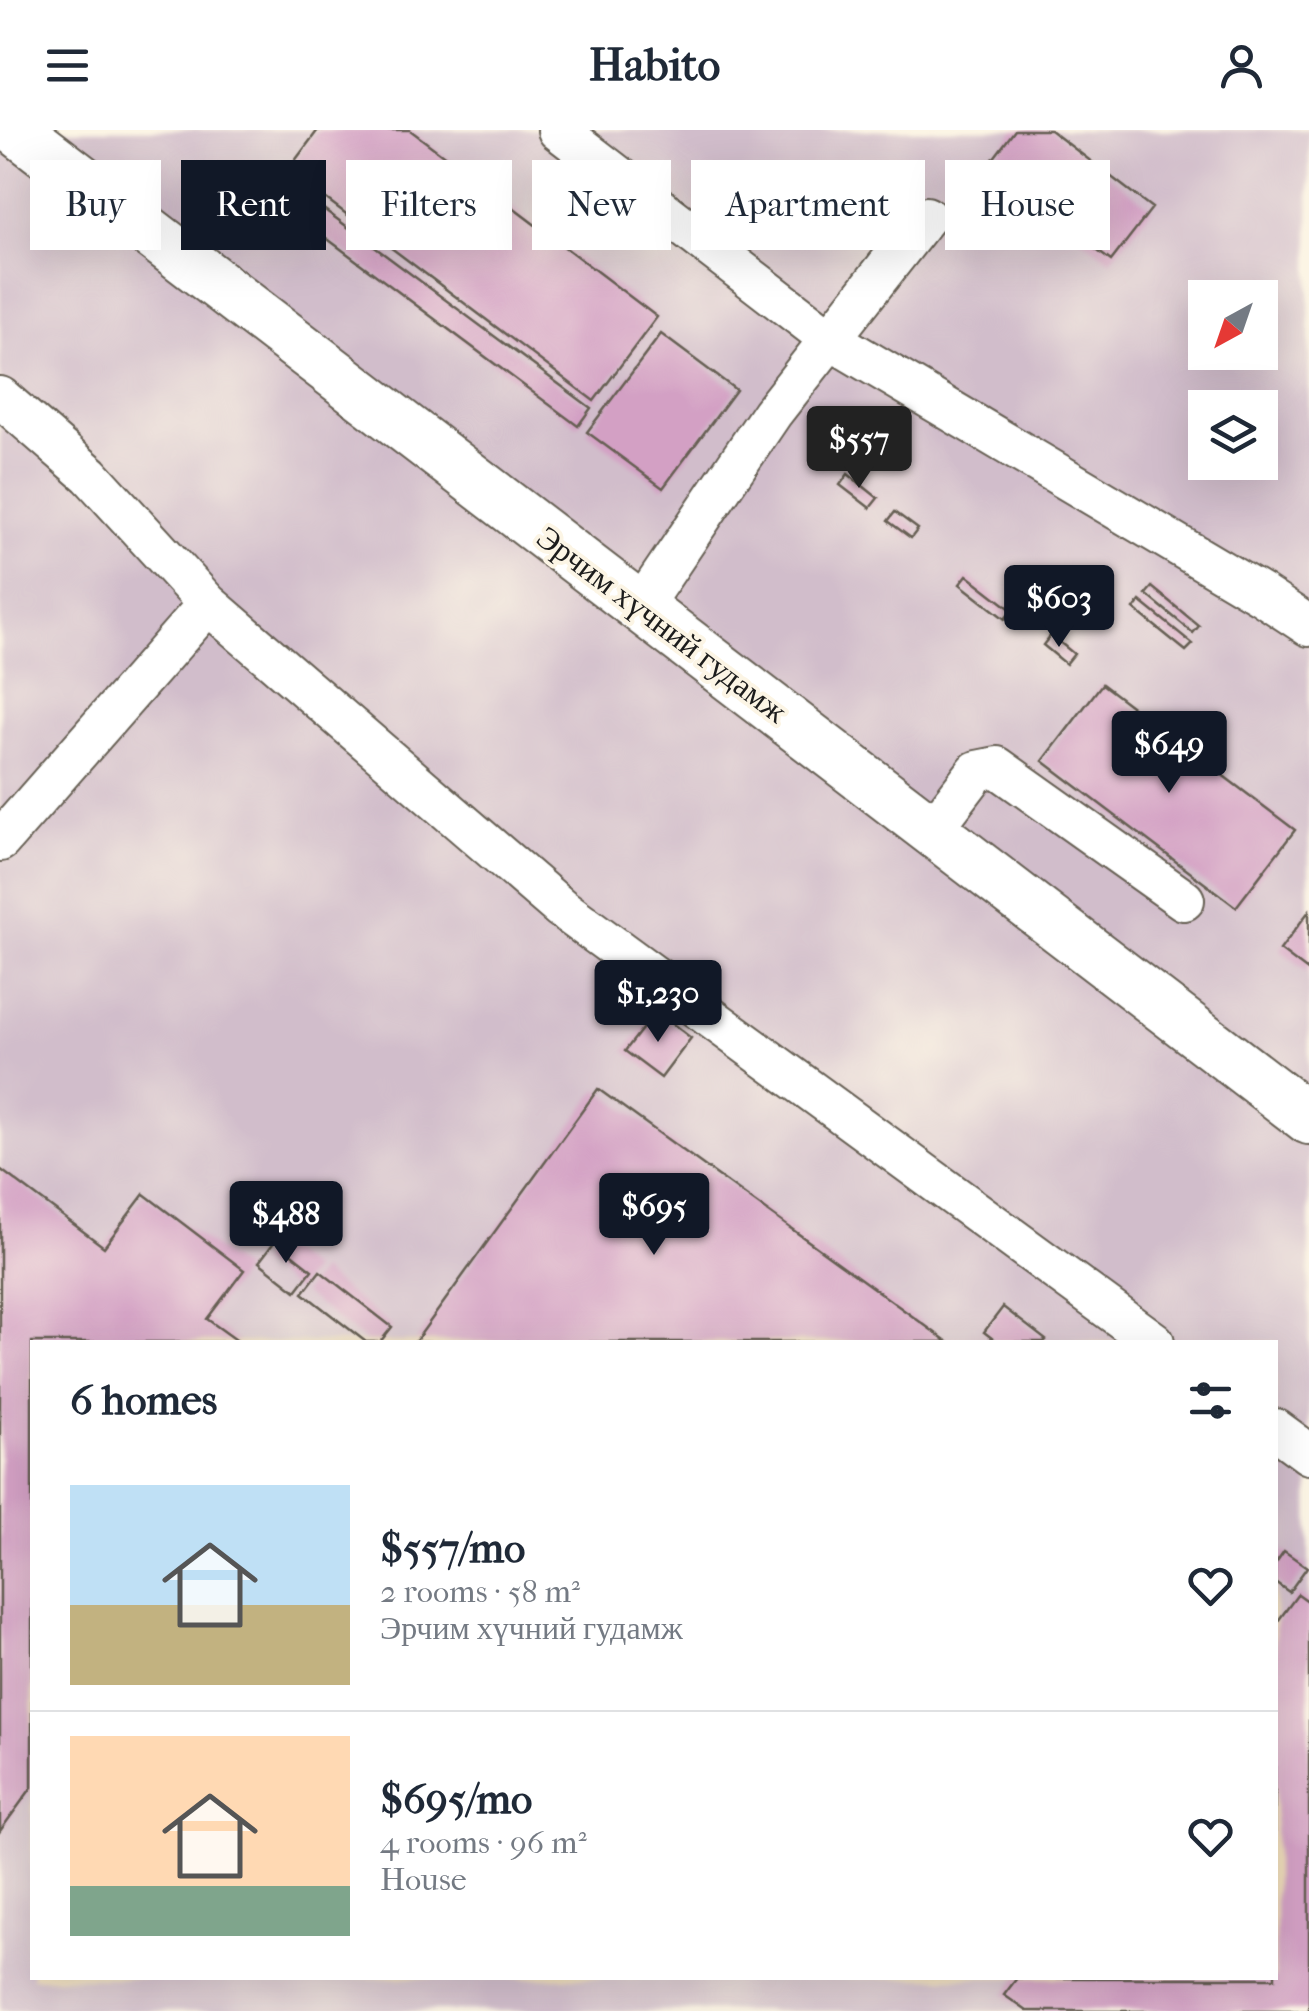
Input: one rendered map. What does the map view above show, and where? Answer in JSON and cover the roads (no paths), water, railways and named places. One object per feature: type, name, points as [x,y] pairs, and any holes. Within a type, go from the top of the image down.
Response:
[{"type":"main road","name":"Эрчим хүчний гудамж","points":[[16,130],[1309,1119]]},
{"type":"lane","points":[[582,138],[830,339],[1309,626]]},
{"type":"lane","points":[[640,608],[772,413],[926,217]]},
{"type":"lane","points":[[0,397],[90,475],[208,604],[561,908],[1151,1340]]},
{"type":"lane","points":[[0,841],[208,604]]},
{"type":"lane","points":[[932,829],[977,771],[997,766],[1184,900]]},
{"type":"lane","points":[[1278,1431],[1309,1454]]}]
